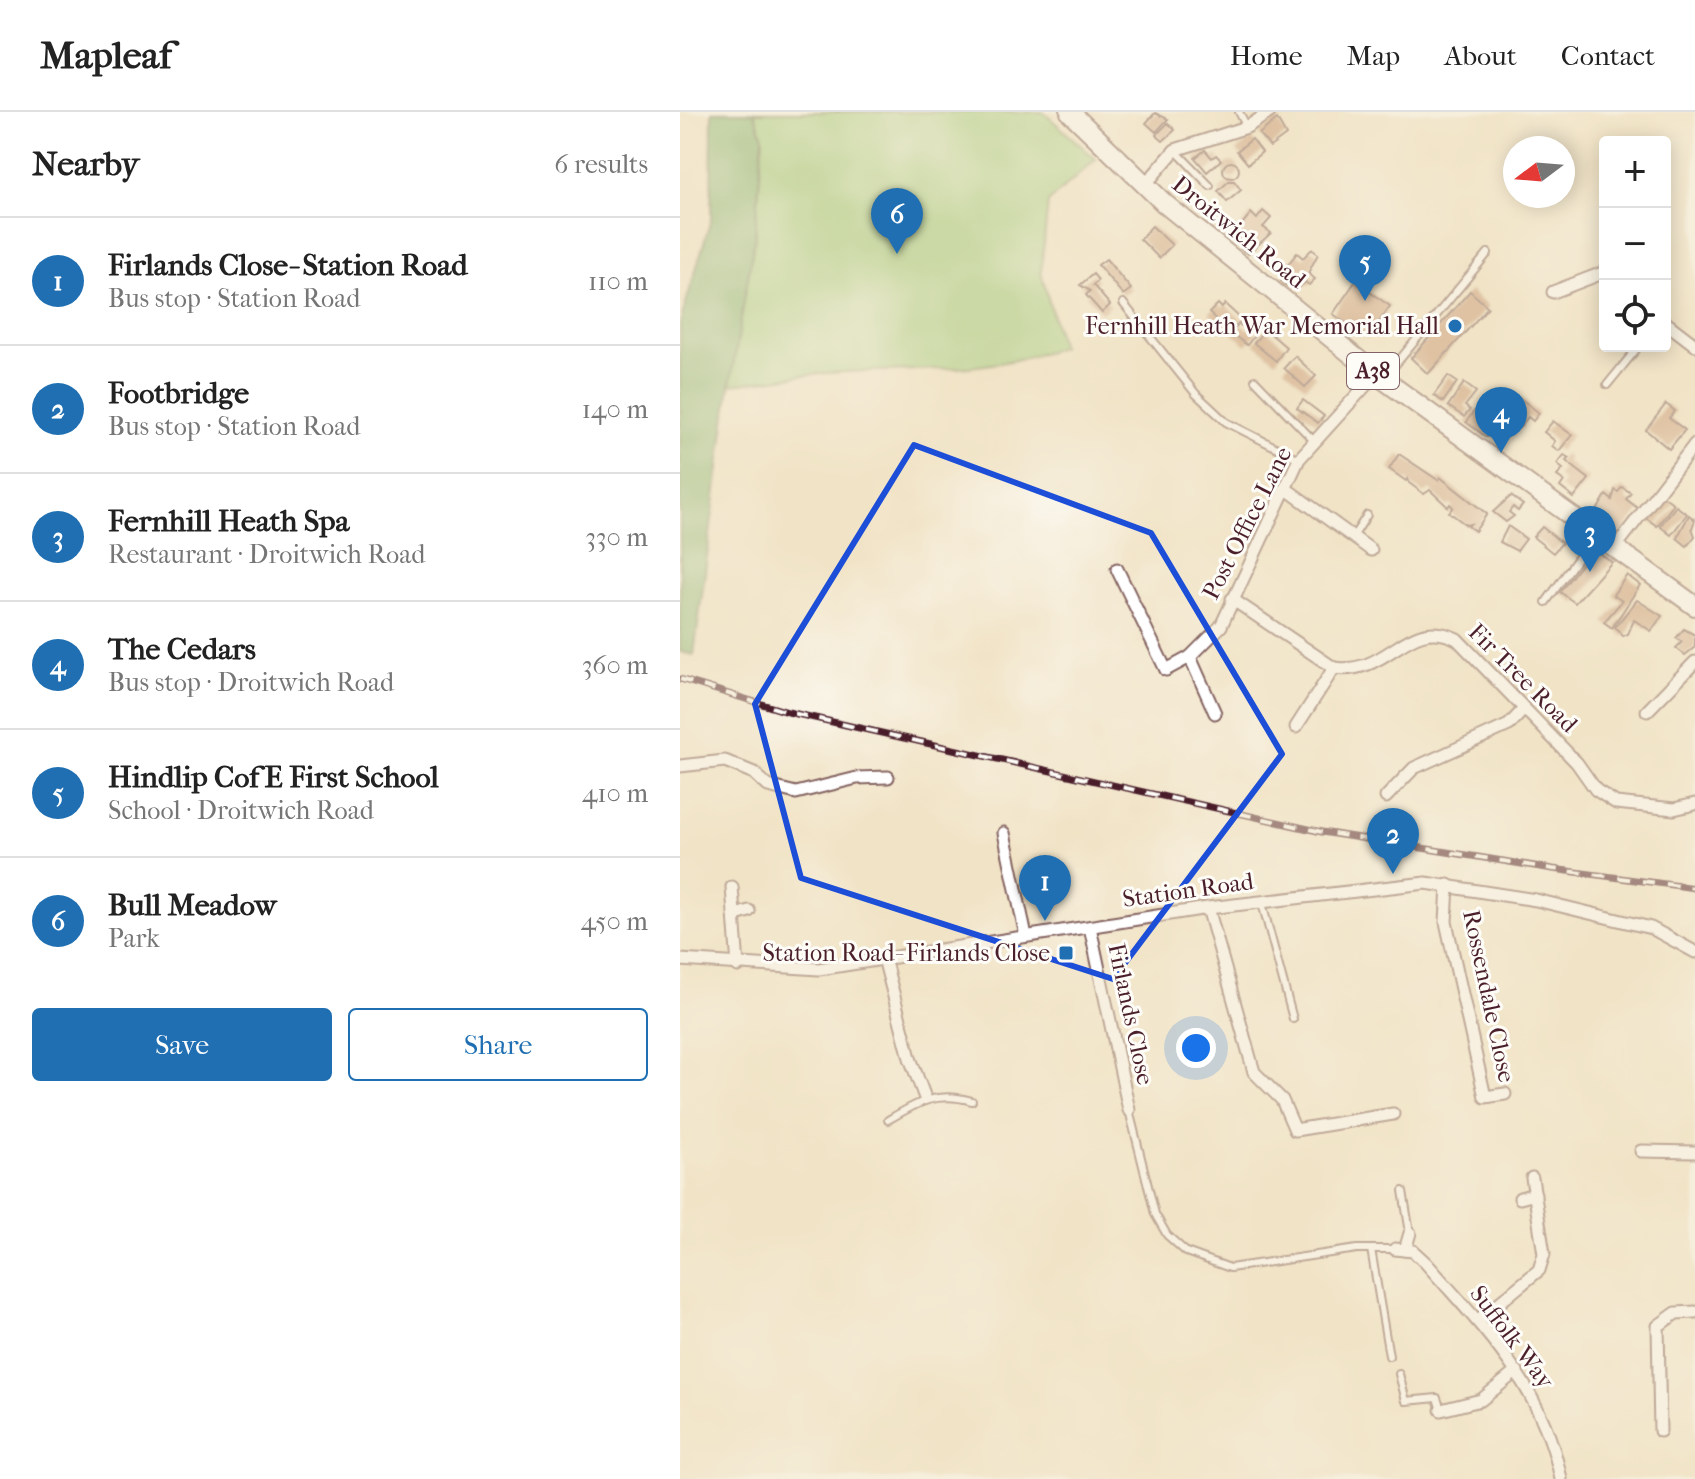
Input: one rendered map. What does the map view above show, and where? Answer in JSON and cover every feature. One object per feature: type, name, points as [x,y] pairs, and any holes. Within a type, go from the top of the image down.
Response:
[{"type":"main road","name":"Droitwich Road","points":[[1070,112],[1145,185],[1380,376],[1695,606]]},
{"type":"street","points":[[1145,185],[1175,150],[1247,127],[1270,112]]},
{"type":"street","points":[[1553,292],[1599,274]]},
{"type":"street","points":[[1671,327],[1695,345]]},
{"type":"street","name":"Post Office Lane","points":[[1190,657],[1221,626],[1299,459],[1380,376]]},
{"type":"street","points":[[1615,548],[1695,444]]},
{"type":"street","points":[[1285,488],[1371,550]]},
{"type":"street","points":[[1117,569],[1166,670],[1190,657],[1215,713]]},
{"type":"street","points":[[1232,599],[1334,668],[1296,727]]},
{"type":"street","name":"Fir Tree Road","points":[[1334,668],[1354,671],[1368,667],[1420,634],[1443,632],[1457,639],[1577,763],[1596,790],[1616,803],[1674,809],[1695,804]]},
{"type":"street","points":[[1647,711],[1695,662]]},
{"type":"street","points":[[1386,797],[1414,768],[1509,725],[1524,709]]},
{"type":"street","points":[[680,766],[725,761],[754,773],[768,786],[796,793],[857,778],[888,777]]},
{"type":"street","points":[[1004,833],[1026,936]]},
{"type":"street","name":"Station Road","points":[[680,960],[819,969],[885,962],[1208,908],[1383,887],[1448,885],[1536,900],[1651,928],[1695,952]]},
{"type":"street","name":"Rossendale Close","points":[[1448,885],[1446,922],[1485,1097],[1505,1094]]},
{"type":"street","points":[[732,887],[738,966]]},
{"type":"street","points":[[1208,908],[1254,1072],[1282,1100],[1295,1130],[1393,1114]]},
{"type":"street","points":[[736,915],[749,911]]},
{"type":"street","name":"Firlands Close","points":[[1090,927],[1129,1110]]},
{"type":"street","points":[[885,962],[910,1058],[925,1098]]},
{"type":"street","points":[[1641,1151],[1695,1152]]},
{"type":"street","points":[[1477,1321],[1539,1270],[1544,1254],[1532,1178]]},
{"type":"street","points":[[1520,1198],[1535,1194]]},
{"type":"street","points":[[1400,1249],[1410,1233]]},
{"type":"street","name":"Suffolk Way","points":[[1400,1249],[1413,1251],[1426,1263],[1517,1371],[1547,1425],[1561,1479]]},
{"type":"street","points":[[1660,1431],[1658,1326],[1676,1313],[1695,1312]]},
{"type":"street","points":[[1441,1410],[1481,1400],[1517,1371]]},
{"type":"lane","points":[[1239,112],[1247,127]]},
{"type":"lane","points":[[1175,150],[1210,186]]},
{"type":"lane","points":[[1380,376],[1488,253]]},
{"type":"lane","points":[[1123,303],[1196,394],[1226,422],[1299,459]]},
{"type":"lane","points":[[1607,385],[1634,352]]},
{"type":"lane","points":[[1255,380],[1315,442]]},
{"type":"lane","points":[[1353,537],[1367,515]]},
{"type":"lane","points":[[1546,602],[1596,534]]},
{"type":"lane","points":[[1262,902],[1293,1019]]},
{"type":"lane","points":[[888,1120],[925,1098],[953,1096],[972,1101]]},
{"type":"lane","points":[[1129,1110],[1155,1214],[1167,1235],[1186,1252],[1230,1268],[1371,1249],[1400,1249]]},
{"type":"lane","points":[[1403,1191],[1410,1233]]},
{"type":"lane","points":[[1371,1249],[1389,1356]]},
{"type":"lane","points":[[1399,1374],[1406,1401],[1437,1398],[1441,1410]]},
{"type":"highlighted area","points":[[914,445],[1151,533],[1282,754],[1113,979],[801,878],[755,704]]},
{"type":"green space","points":[[712,112],[754,112],[763,137],[755,235],[730,385],[694,655],[680,652],[680,323],[711,219]]},
{"type":"green space","points":[[754,112],[1043,112],[1096,159],[1048,202],[1041,272],[1061,347],[1033,356],[975,366],[828,373],[730,385],[755,235],[763,137]]},
{"type":"building","points":[[1155,113],[1168,119],[1156,132],[1146,123]]},
{"type":"building","points":[[1277,119],[1286,135],[1270,147],[1259,134]]},
{"type":"building","points":[[1168,123],[1175,130],[1163,141],[1156,135]]},
{"type":"building","points":[[1252,139],[1262,152],[1248,164],[1237,151]]},
{"type":"building","points":[[1205,150],[1212,158],[1216,155],[1221,160],[1207,172],[1195,158]]},
{"type":"building","points":[[1231,162],[1237,164],[1237,176],[1231,178],[1225,176],[1223,170],[1225,164]]},
{"type":"building","points":[[1229,181],[1234,181],[1241,190],[1227,202],[1218,191]]},
{"type":"building","points":[[1263,211],[1271,218],[1263,227],[1271,233],[1248,254],[1241,249],[1245,245],[1238,239],[1243,233],[1238,229],[1251,213],[1257,219]]},
{"type":"building","points":[[1152,226],[1172,245],[1159,258],[1140,239]]},
{"type":"building","points":[[1312,249],[1318,254],[1308,273],[1315,279],[1299,288],[1292,283],[1289,287],[1281,281],[1289,271],[1285,268],[1297,253],[1303,258]]},
{"type":"building","points":[[1106,259],[1131,289],[1123,295],[1098,265]]},
{"type":"building","points":[[1093,274],[1098,280],[1093,285],[1110,305],[1102,313],[1086,295],[1090,291],[1080,285]]},
{"type":"building","points":[[1355,282],[1390,306],[1368,338],[1333,314]]},
{"type":"building","name":"Fernhill Heath War Memorial Hall","points":[[1470,291],[1488,307],[1428,374],[1411,358]]},
{"type":"building","points":[[1218,304],[1222,308],[1225,304],[1242,320],[1230,332],[1209,313]]},
{"type":"building","points":[[1238,324],[1256,333],[1247,345],[1232,334]]},
{"type":"building","points":[[1265,329],[1286,347],[1276,361],[1254,343]]},
{"type":"building","points":[[1295,356],[1316,376],[1305,387],[1284,368]]},
{"type":"building","points":[[1448,376],[1457,382],[1443,402],[1434,395]]},
{"type":"building","points":[[1464,383],[1476,392],[1465,406],[1470,410],[1464,417],[1448,406]]},
{"type":"building","points":[[1520,398],[1539,413],[1533,421],[1528,417],[1519,428],[1507,414]]},
{"type":"building","points":[[1303,400],[1324,416],[1318,423],[1297,408]]},
{"type":"building","points":[[1666,404],[1675,411],[1669,418],[1685,430],[1669,449],[1646,430]]},
{"type":"building","points":[[1475,410],[1497,423],[1486,437],[1466,422]]},
{"type":"building","points":[[1553,421],[1572,435],[1559,451],[1552,446],[1555,441],[1544,432]]},
{"type":"building","points":[[1399,454],[1438,480],[1440,477],[1487,514],[1475,531],[1468,526],[1470,524],[1466,525],[1449,512],[1453,507],[1450,504],[1448,507],[1430,490],[1424,494],[1408,479],[1406,481],[1389,469]]},
{"type":"building","points":[[1564,455],[1569,458],[1566,461],[1589,479],[1574,498],[1560,487],[1564,481],[1557,476],[1563,469],[1557,464]]},
{"type":"building","points":[[1622,487],[1631,493],[1626,499],[1640,510],[1620,535],[1595,514],[1606,495],[1612,500],[1615,490],[1618,492]]},
{"type":"building","points":[[1511,496],[1523,505],[1518,511],[1513,507],[1509,512],[1514,516],[1506,522],[1493,512]]},
{"type":"building","points":[[1663,496],[1674,504],[1657,526],[1646,518]]},
{"type":"building","points":[[1676,506],[1687,514],[1671,535],[1660,526]]},
{"type":"building","points":[[1689,515],[1695,520],[1692,528],[1695,536],[1687,546],[1677,538]]},
{"type":"building","points":[[1508,526],[1526,539],[1517,551],[1500,542]]},
{"type":"building","points":[[1542,527],[1562,543],[1553,553],[1533,537]]},
{"type":"building","points":[[1593,549],[1612,562],[1575,603],[1560,592]]},
{"type":"building","points":[[1627,575],[1640,585],[1612,628],[1604,622],[1622,601],[1613,595]]},
{"type":"building","points":[[1637,600],[1662,616],[1651,631],[1634,620],[1628,634],[1623,636],[1615,627]]},
{"type":"building","points":[[1684,629],[1695,635],[1695,647],[1685,655],[1676,648],[1682,642],[1676,638]]},
{"type":"railway","points":[[680,679],[788,712],[1322,832],[1695,888]]},
{"type":"place","name":"Bull Meadow","points":[[897,254]]},
{"type":"place","name":"Hindlip CofE First School","points":[[1365,301]]},
{"type":"place","name":"Fernhill Heath War Memorial Hall","points":[[1455,326]]},
{"type":"place","name":"The Cedars","points":[[1501,453]]},
{"type":"place","name":"Fernhill Heath Spa","points":[[1590,572]]},
{"type":"place","name":"Footbridge","points":[[1393,874]]},
{"type":"place","name":"Firlands Close- Station Road","points":[[1045,921]]},
{"type":"place","name":"Station Road- Firlands Close","points":[[1066,953]]}]
